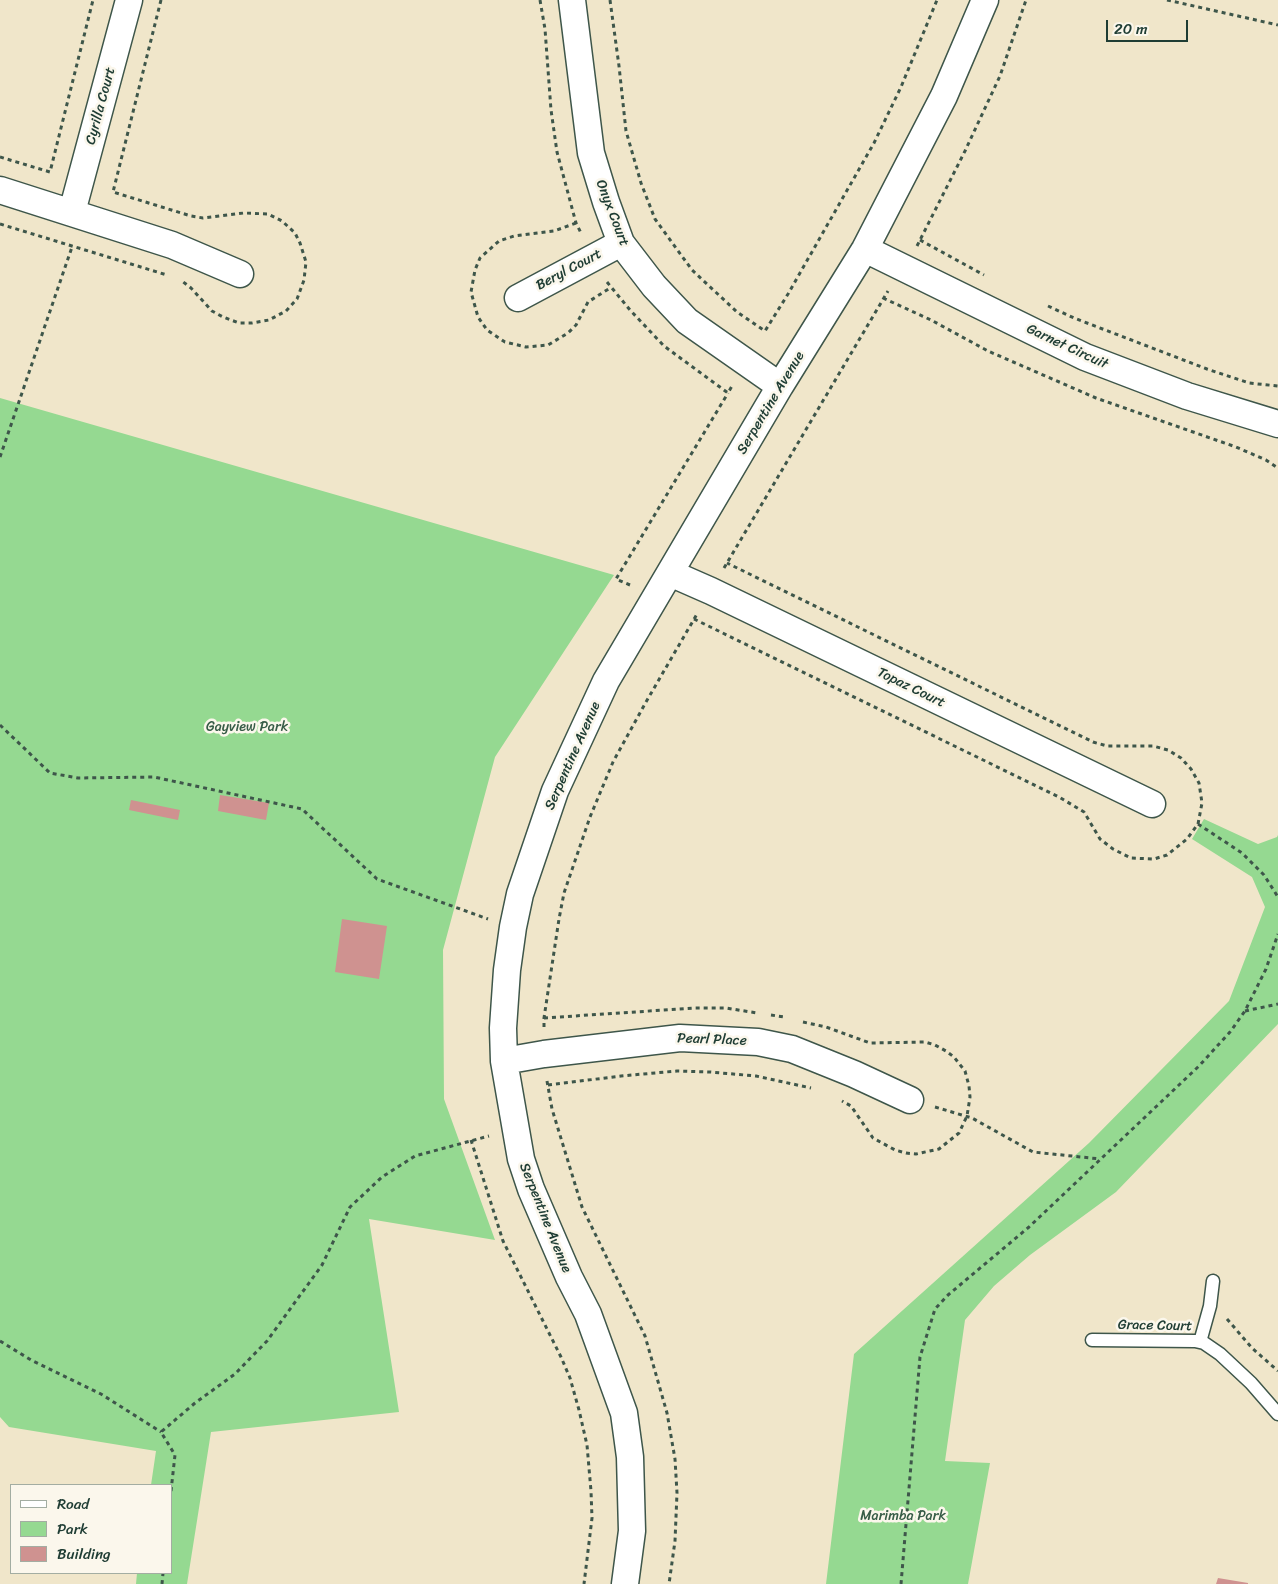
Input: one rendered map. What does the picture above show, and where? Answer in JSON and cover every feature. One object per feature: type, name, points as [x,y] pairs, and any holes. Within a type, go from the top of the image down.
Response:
[{"type":"street","name":"Cyrilla Court","points":[[78,214],[129,0]]},
{"type":"street","name":"Onyx Court","points":[[572,0],[591,153],[621,243],[654,286],[687,321],[780,386]]},
{"type":"street","name":"Serpentine Avenue","points":[[625,1584],[632,1531],[630,1457],[624,1413],[588,1314],[560,1259],[531,1189],[514,1129],[504,1061],[503,1028],[506,970],[512,928],[520,894],[555,791],[606,681],[780,386],[865,249],[944,96],[985,0]]},
{"type":"street","points":[[0,190],[172,245],[240,274]]},
{"type":"street","name":"Beryl Court","points":[[518,298],[621,243]]},
{"type":"street","name":"Garnet Circuit","points":[[865,249],[1085,357],[1188,396],[1278,424]]},
{"type":"street","name":"Topaz Court","points":[[670,574],[1152,804]]},
{"type":"street","name":"Pearl Place","points":[[504,1061],[544,1054],[680,1038],[758,1042],[792,1049],[854,1074],[910,1100]]},
{"type":"lane","points":[[1200,1342],[1208,1312],[1213,1281]]},
{"type":"lane","name":"Grace Court","points":[[1092,1340],[1200,1342],[1214,1349],[1226,1359],[1259,1391],[1278,1414]]},
{"type":"path","points":[[0,156],[50,172],[93,0]]},
{"type":"path","points":[[161,0],[113,192],[203,218],[244,213],[268,214],[282,221],[295,233],[306,262],[304,280],[297,299],[286,311],[269,320],[252,323],[239,323],[212,311],[191,288],[178,278]]},
{"type":"path","points":[[610,0],[626,131],[641,183],[655,219],[692,270],[737,312],[764,331],[788,294],[874,142],[901,87],[937,0]]},
{"type":"path","points":[[669,1584],[675,1541],[677,1493],[675,1459],[667,1413],[644,1336],[582,1207],[552,1109],[544,1054],[544,1018],[558,919],[564,893],[590,817],[613,762],[692,621],[711,592],[901,268],[920,240],[1000,76],[1026,0]]},
{"type":"path","points":[[1167,0],[1278,25]]},
{"type":"path","points":[[0,457],[72,247],[78,214]]},
{"type":"path","points":[[0,224],[169,276]]},
{"type":"path","points":[[920,240],[985,275]]},
{"type":"path","points":[[1041,303],[1074,318],[1207,369],[1249,383],[1278,386]]},
{"type":"path","points":[[655,598],[616,578],[728,393]]},
{"type":"path","points":[[0,725],[50,773],[78,778],[154,777],[302,808],[377,879],[512,928]]},
{"type":"path","points":[[1198,824],[1248,858],[1264,875],[1278,897]]},
{"type":"path","points":[[901,1584],[920,1356],[935,1309],[948,1295],[1028,1227],[1199,1066],[1230,1032],[1245,1011],[1266,969],[1278,934]]},
{"type":"path","points":[[1245,1011],[1278,1004]]},
{"type":"path","points":[[910,1100],[972,1118],[1033,1152],[1101,1159]]},
{"type":"path","points":[[161,1432],[235,1374],[267,1341],[322,1265],[350,1207],[382,1177],[415,1156],[514,1129]]},
{"type":"path","points":[[471,1140],[503,1241],[561,1358],[570,1378],[580,1410],[587,1445],[592,1518],[584,1584]]},
{"type":"path","points":[[1208,1312],[1225,1318],[1232,1323],[1252,1348],[1278,1371]]},
{"type":"path","points":[[0,1341],[31,1360],[101,1394],[161,1432],[175,1455],[172,1484]]},
{"type":"green space","name":"Gayview Park","points":[[0,398],[614,575],[495,757],[443,950],[444,1099],[495,1240],[369,1219],[399,1412],[211,1432],[187,1584],[136,1584],[137,1574],[172,1574],[172,1484],[151,1484],[156,1451],[9,1427],[0,1417]]},
{"type":"green space","name":"Marimba Park","points":[[1204,819],[1258,844],[1278,835],[1278,1024],[1116,1192],[1030,1255],[994,1286],[965,1320],[945,1461],[990,1463],[968,1584],[826,1584],[854,1354],[1089,1143],[1229,1001],[1265,907],[1252,877],[1192,839]]},
{"type":"building","points":[[220,795],[269,803],[266,820],[218,811]]},
{"type":"building","points":[[131,800],[180,810],[178,820],[129,810]]},
{"type":"building","points":[[342,919],[387,926],[379,979],[335,972]]},
{"type":"building","points":[[1218,1578],[1248,1583],[1248,1584],[1216,1584]]}]
